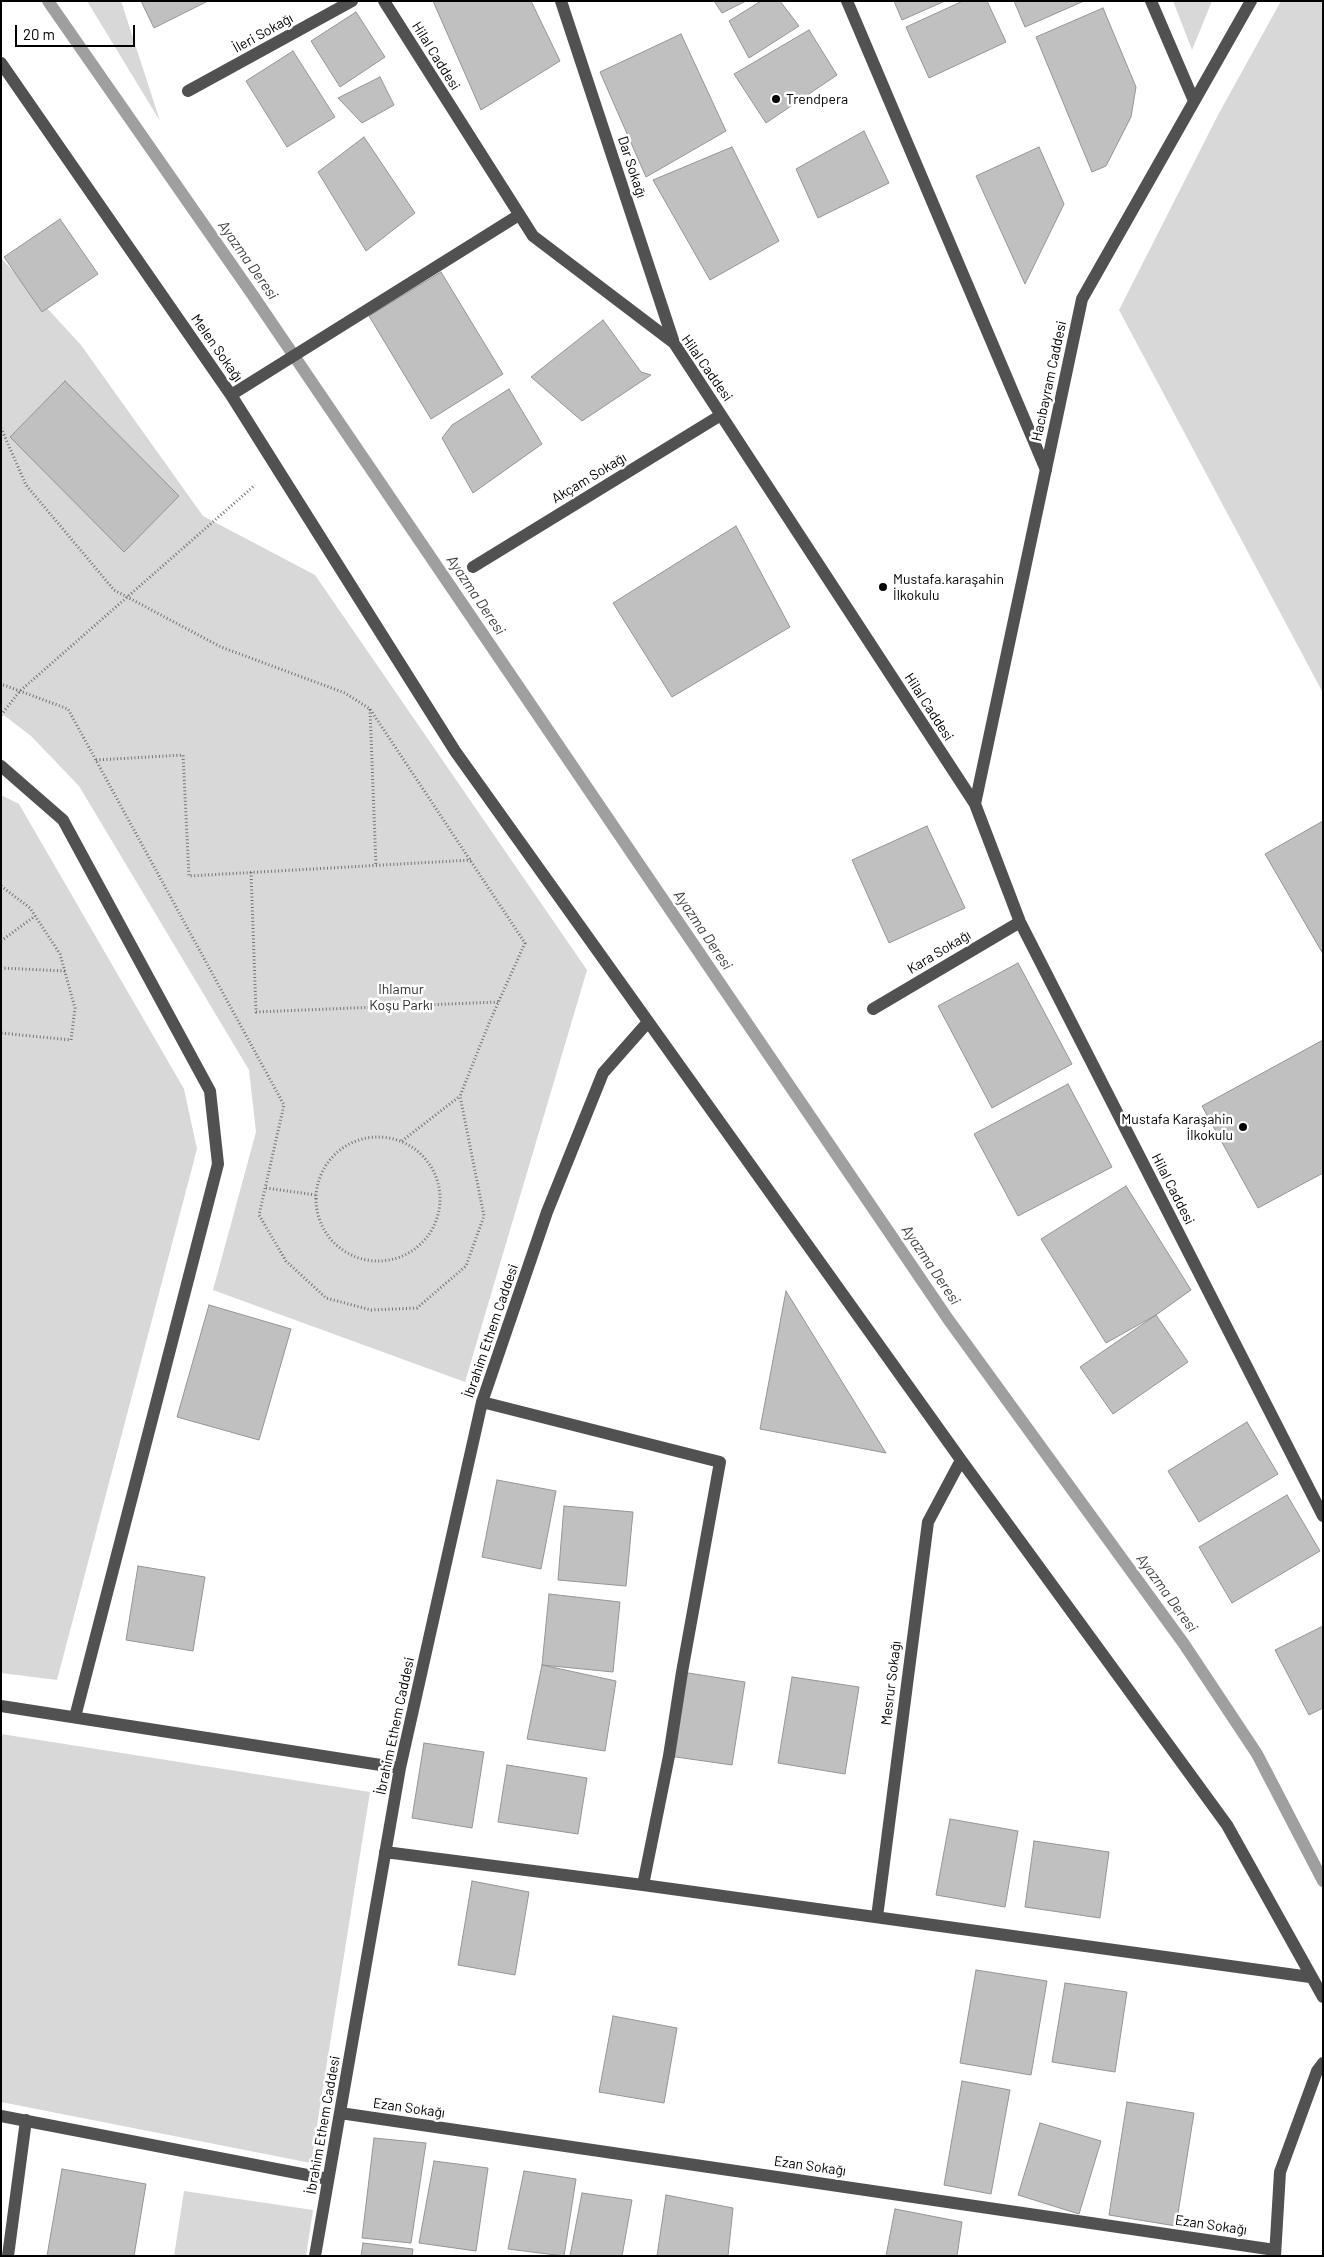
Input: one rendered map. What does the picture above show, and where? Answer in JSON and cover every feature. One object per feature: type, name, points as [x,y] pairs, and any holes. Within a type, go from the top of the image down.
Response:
[{"type":"street","name":"İleri Sokağı","points":[[188,91],[352,1]]},
{"type":"street","name":"Hilal Caddesi","points":[[384,1],[533,236],[674,343],[975,804],[1020,922],[1323,1516]]},
{"type":"street","name":"Dar Sokağı","points":[[561,1],[674,343]]},
{"type":"street","points":[[847,1],[1046,470]]},
{"type":"street","points":[[1151,1],[1194,101]]},
{"type":"street","name":"Hacıbayram Caddesi","points":[[975,804],[1082,298],[1252,1]]},
{"type":"street","name":"Melen Sokağı","points":[[1,63],[232,395],[519,215]]},
{"type":"street","points":[[232,395],[455,751],[961,1460],[1227,1825],[1310,1977],[1323,1997]]},
{"type":"street","name":"Akçam Sokağı","points":[[473,567],[721,415]]},
{"type":"street","points":[[1,766],[63,820],[210,1091],[218,1164],[75,1717]]},
{"type":"street","name":"Kara Sokağı","points":[[873,1008],[1020,922]]},
{"type":"street","name":"İbrahim Ethem Caddesi","points":[[315,2256],[400,1768],[482,1402],[547,1212],[603,1073],[648,1022]]},
{"type":"street","points":[[482,1402],[720,1462],[682,1672],[670,1756],[643,1885]]},
{"type":"street","name":"Mesrur Sokağı","points":[[877,1917],[928,1522],[961,1460]]},
{"type":"street","points":[[1,1706],[400,1768]]},
{"type":"street","points":[[386,1852],[643,1885],[1310,1977]]},
{"type":"street","points":[[1275,2253],[1280,2172],[1317,2071],[1323,2063]]},
{"type":"street","name":"Ezan Sokağı","points":[[340,2113],[1275,2253]]},
{"type":"street","points":[[1,2116],[328,2179]]},
{"type":"street","points":[[8,2256],[26,2120]]},
{"type":"path","points":[[1,428],[26,485],[114,590],[221,647],[345,693],[370,708],[525,942],[498,1002],[460,1096],[402,1141]]},
{"type":"path","points":[[1,715],[20,692],[276,466]]},
{"type":"path","points":[[1,684],[68,710],[284,1105],[260,1215],[286,1261],[326,1298],[370,1310],[417,1308],[466,1266],[484,1216],[460,1096]]},
{"type":"path","points":[[370,708],[376,866]]},
{"type":"path","points":[[96,760],[183,755],[189,876],[472,860]]},
{"type":"path","points":[[251,872],[256,1012],[498,1002]]},
{"type":"path","points":[[1,886],[30,908],[60,954],[75,1008],[71,1040],[1,1033]]},
{"type":"path","points":[[1,941],[35,916]]},
{"type":"path","points":[[1,968],[65,971]]},
{"type":"path","points":[[383,1137],[402,1141],[420,1153],[434,1170],[440,1191],[439,1213],[431,1233],[416,1249],[397,1259],[376,1262],[355,1258],[338,1247],[325,1232],[318,1214],[316,1195],[321,1176],[331,1159],[346,1146],[363,1139],[383,1137]]},
{"type":"path","points":[[266,1188],[316,1195]]},
{"type":"green space","points":[[87,1],[121,1],[160,121]]},
{"type":"green space","points":[[1173,1],[1212,1],[1192,50]]},
{"type":"green space","points":[[1281,1],[1323,1],[1323,693],[1119,310],[1218,115]]},
{"type":"green space","name":"Ihlamur Koşu Parkı","points":[[1,258],[81,345],[203,516],[315,575],[587,970],[465,1382],[213,1290],[256,1132],[249,1070],[79,786],[31,736],[1,713]]},
{"type":"green space","points":[[1,795],[19,804],[184,1089],[197,1149],[57,1680],[1,1673]]},
{"type":"green space","points":[[1,1734],[370,1792],[311,2163],[1,2102]]},
{"type":"green space","points":[[184,2191],[313,2210],[306,2256],[174,2256]]},
{"type":"building","points":[[141,1],[208,1],[154,28]]},
{"type":"building","points":[[433,1],[531,1],[560,61],[481,110]]},
{"type":"building","points":[[714,1],[746,1],[722,13]]},
{"type":"building","points":[[761,1],[780,1],[799,26],[749,58],[729,21]]},
{"type":"building","points":[[894,1],[945,1],[902,20]]},
{"type":"building","points":[[963,1],[987,1],[1006,42],[929,78],[906,27]]},
{"type":"building","points":[[1014,1],[1084,1],[1025,27]]},
{"type":"building","points":[[1103,8],[1136,87],[1131,117],[1106,166],[1092,172],[1036,37]]},
{"type":"building","points":[[356,12],[385,57],[340,87],[311,41]]},
{"type":"building","name":"Trendpera","points":[[809,30],[837,75],[766,123],[734,74]]},
{"type":"building","points":[[681,34],[726,131],[646,177],[600,72]]},
{"type":"building","points":[[293,51],[335,117],[287,147],[246,81]]},
{"type":"building","points":[[380,77],[394,105],[362,123],[338,98]]},
{"type":"building","points":[[864,131],[889,183],[818,218],[796,169]]},
{"type":"building","points":[[364,137],[415,213],[366,251],[318,172]]},
{"type":"building","points":[[732,147],[779,241],[710,280],[653,180]]},
{"type":"building","points":[[1039,147],[1064,204],[1025,284],[976,176]]},
{"type":"building","points":[[60,219],[98,274],[42,312],[4,257]]},
{"type":"building","points":[[441,272],[503,374],[431,419],[369,316]]},
{"type":"building","points":[[603,320],[641,372],[651,375],[582,421],[531,377]]},
{"type":"building","points":[[65,381],[179,496],[124,552],[10,437]]},
{"type":"building","points":[[509,389],[542,444],[473,493],[442,438],[452,425]]},
{"type":"building","points":[[736,526],[790,627],[672,697],[613,603]]},
{"type":"building","points":[[1323,821],[1323,954],[1265,854]]},
{"type":"building","points":[[927,826],[965,908],[889,943],[852,860]]},
{"type":"building","points":[[1018,963],[1072,1064],[992,1108],[938,1006]]},
{"type":"building","points":[[1323,1040],[1323,1173],[1258,1208],[1202,1106]]},
{"type":"building","points":[[1068,1084],[1112,1167],[1018,1216],[974,1134]]},
{"type":"building","points":[[1126,1186],[1191,1290],[1156,1315],[1106,1343],[1041,1239]]},
{"type":"building","points":[[786,1291],[886,1453],[760,1429]]},
{"type":"building","points":[[209,1305],[291,1329],[259,1440],[177,1417]]},
{"type":"building","points":[[1156,1315],[1188,1362],[1113,1414],[1080,1367]]},
{"type":"building","points":[[1247,1422],[1278,1474],[1199,1522],[1168,1471]]},
{"type":"building","points":[[497,1480],[556,1491],[541,1569],[482,1557]]},
{"type":"building","points":[[1287,1495],[1320,1551],[1232,1603],[1199,1547]]},
{"type":"building","points":[[564,1506],[633,1512],[626,1586],[558,1580]]},
{"type":"building","points":[[138,1566],[205,1577],[193,1651],[126,1640]]},
{"type":"building","points":[[549,1594],[620,1602],[613,1672],[542,1665]]},
{"type":"building","points":[[1323,1626],[1323,1708],[1309,1715],[1275,1650]]},
{"type":"building","points":[[542,1665],[616,1681],[605,1751],[527,1739]]},
{"type":"building","points":[[682,1672],[745,1682],[732,1765],[669,1756]]},
{"type":"building","points":[[792,1677],[859,1687],[845,1774],[778,1763]]},
{"type":"building","points":[[424,1743],[484,1752],[472,1828],[412,1818]]},
{"type":"building","points":[[507,1765],[587,1778],[578,1834],[498,1822]]},
{"type":"building","points":[[950,1819],[1018,1831],[1005,1907],[936,1895]]},
{"type":"building","points":[[1034,1841],[1109,1852],[1100,1918],[1025,1907]]},
{"type":"building","points":[[472,1881],[529,1892],[515,1975],[458,1965]]},
{"type":"building","points":[[976,1970],[1047,1981],[1031,2075],[960,2063]]},
{"type":"building","points":[[1065,1983],[1127,1992],[1115,2072],[1052,2062]]},
{"type":"building","points":[[613,2016],[677,2028],[664,2103],[599,2092]]},
{"type":"building","points":[[962,2081],[1010,2090],[991,2194],[944,2185]]},
{"type":"building","points":[[1127,2102],[1194,2113],[1176,2226],[1109,2215]]},
{"type":"building","points":[[1040,2123],[1101,2141],[1079,2214],[1018,2195]]},
{"type":"building","points":[[374,2138],[426,2143],[411,2243],[362,2238]]},
{"type":"building","points":[[434,2161],[488,2168],[476,2251],[419,2243]]},
{"type":"building","points":[[62,2169],[146,2184],[134,2256],[47,2256]]},
{"type":"building","points":[[524,2171],[576,2179],[564,2256],[508,2249]]},
{"type":"building","points":[[582,2193],[632,2200],[622,2256],[570,2256]]},
{"type":"building","points":[[666,2195],[733,2208],[728,2256],[657,2256]]},
{"type":"building","points":[[895,2209],[962,2222],[957,2256],[886,2256]]},
{"type":"building","points":[[363,2243],[413,2249],[412,2256],[361,2256]]},
{"type":"waterway","name":"Ayazma Deresi","points":[[48,1],[252,294],[948,1319],[1184,1644],[1257,1754],[1323,1881]]},
{"type":"place","name":"Trendpera","points":[[776,99]]},
{"type":"place","name":"Mustafa.karaşahin İlkokulu","points":[[883,587]]},
{"type":"place","name":"Mustafa Karaşahin İlkokulu","points":[[1243,1127]]}]
